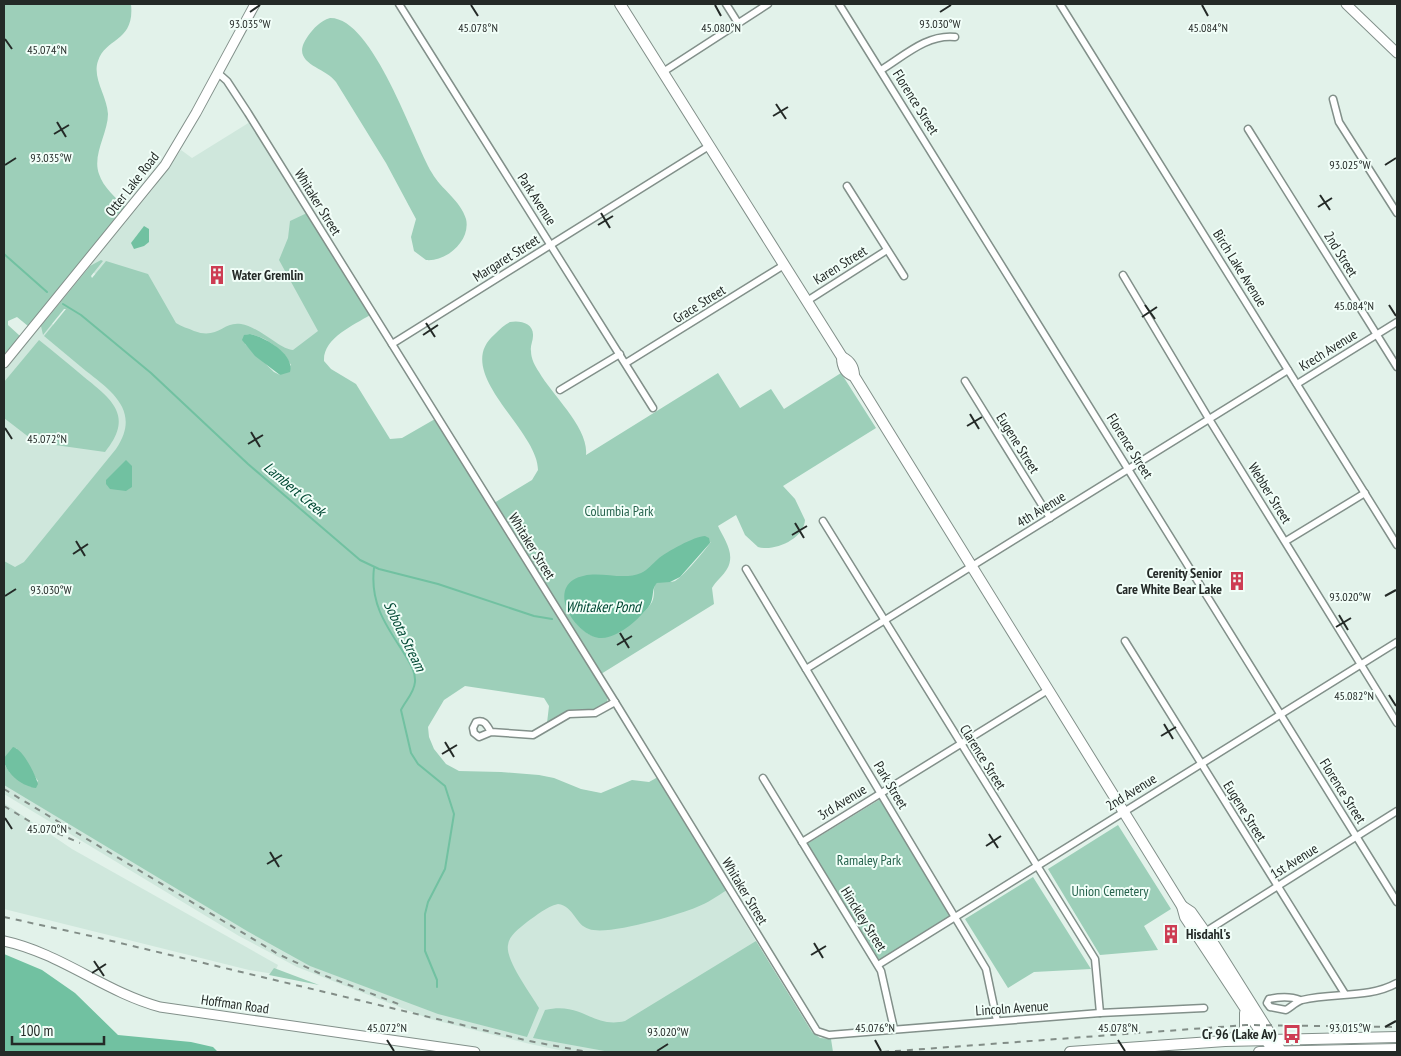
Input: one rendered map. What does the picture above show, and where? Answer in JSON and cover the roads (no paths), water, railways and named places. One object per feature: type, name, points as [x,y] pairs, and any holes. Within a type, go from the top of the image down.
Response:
[{"type":"main road","points":[[620,4],[842,357],[848,360],[854,370],[854,376],[1182,906],[1185,917],[1244,1010],[1279,1052]]},
{"type":"main road","points":[[1182,906],[1191,912],[1205,932],[1269,1039]]},
{"type":"main road","points":[[1226,1041],[1238,1037],[1245,1031],[1244,1010]]},
{"type":"main road","points":[[1070,1052],[1269,1039],[1397,1037]]},
{"type":"main road","points":[[1258,1052],[1397,1049]]},
{"type":"street","name":"Otter Lake Road","points":[[4,363],[161,170],[187,130],[255,4]]},
{"type":"street","name":"Park Avenue","points":[[399,4],[653,408]]},
{"type":"street","points":[[726,4],[738,23]]},
{"type":"street","points":[[663,72],[768,4]]},
{"type":"street","name":"Florence Street","points":[[839,4],[1397,902]]},
{"type":"street","name":"Birch Lake Avenue","points":[[1060,4],[1397,544]]},
{"type":"street","points":[[1346,4],[1397,53]]},
{"type":"street","points":[[881,70],[929,40],[955,36]]},
{"type":"street","name":"Whitaker Street","points":[[218,73],[227,81],[243,105],[615,702],[811,1024],[822,1034]]},
{"type":"street","points":[[1332,99],[1342,127],[1397,213]]},
{"type":"street","name":"2nd Street","points":[[1248,129],[1397,367]]},
{"type":"street","name":"Margaret Street","points":[[392,344],[709,146]]},
{"type":"street","points":[[847,186],[904,276]]},
{"type":"street","name":"Karen Street","points":[[807,301],[887,250]]},
{"type":"street","name":"Grace Street","points":[[626,364],[784,265]]},
{"type":"street","name":"Webber Street","points":[[1123,275],[1209,419],[1397,723]]},
{"type":"street","name":"Krech Avenue","points":[[1297,384],[1397,322]]},
{"type":"street","points":[[560,390],[620,354]]},
{"type":"street","name":"4th Avenue","points":[[806,669],[1288,370]]},
{"type":"street","name":"Eugene Street","points":[[965,382],[1050,518]]},
{"type":"street","points":[[1286,541],[1365,493]]},
{"type":"street","name":"Clarence Street","points":[[823,521],[1095,959],[1100,1013]]},
{"type":"street","name":"Park Street","points":[[746,569],[956,916],[988,973],[997,1021]]},
{"type":"street","name":"Eugene Street","points":[[1125,641],[1345,994]]},
{"type":"street","name":"2nd Avenue","points":[[878,965],[1397,642]]},
{"type":"street","name":"3rd Avenue","points":[[802,842],[1048,690]]},
{"type":"street","points":[[491,732],[531,736],[568,715],[596,712],[615,702]]},
{"type":"street","name":"Hinckley Street","points":[[763,778],[878,965],[894,1029]]},
{"type":"street","name":"1st Avenue","points":[[1205,932],[1397,811]]},
{"type":"street","name":"Hoffman Road","points":[[4,941],[34,949],[121,994],[160,1007],[475,1052]]},
{"type":"street","points":[[1300,1000],[1345,994],[1370,994],[1397,983]]},
{"type":"street","name":"Lincoln Avenue","points":[[822,1034],[829,1036],[1100,1013],[1204,1008]]},
{"type":"water","points":[[144,226],[149,229],[149,242],[144,246],[134,249],[131,243]]},
{"type":"water","points":[[250,334],[277,347],[288,359],[290,372],[280,375],[255,356],[242,340],[244,335]]},
{"type":"water","points":[[126,460],[132,466],[132,487],[126,491],[110,489],[106,484],[106,480]]},
{"type":"water","name":"Whitaker Pond","points":[[705,536],[709,538],[710,543],[680,577],[670,582],[657,583],[649,606],[621,632],[602,638],[593,636],[585,632],[570,615],[564,596],[566,587],[573,580],[581,576],[598,574],[624,576],[641,573],[674,549],[688,541]]},
{"type":"water","points":[[13,747],[21,752],[28,762],[38,784],[36,788],[20,782],[7,768],[4,758]]},
{"type":"water","points":[[4,954],[42,970],[75,993],[118,1035],[191,1042],[213,1047],[218,1052],[4,1052]]},
{"type":"waterway","name":"Lambert Creek","points":[[4,254],[47,292]]},
{"type":"waterway","name":"Lambert Creek","points":[[63,304],[81,315],[151,373],[248,464],[360,560],[379,569],[438,584],[534,616],[552,619]]},
{"type":"waterway","name":"Sobota Stream","points":[[374,568],[373,580],[376,601],[384,621],[409,661],[414,673],[415,682],[413,690],[401,710],[411,753],[418,764],[445,786],[454,814],[445,869],[428,902],[425,914],[425,951],[437,980],[437,987]]},
{"type":"railway","points":[[4,789],[278,954],[323,975],[401,1005]]},
{"type":"railway","points":[[4,806],[29,821],[80,843]]},
{"type":"railway","points":[[4,917],[91,936],[529,1041],[588,1052]]},
{"type":"railway","points":[[883,1052],[1246,1025],[1397,1027]]},
{"type":"place","name":"Water Gremlin","points":[[217,275]]},
{"type":"place","name":"Cerenity Senior Care White Bear Lake","points":[[1237,581]]},
{"type":"place","name":"Hisdahl's","points":[[1171,934]]},
{"type":"place","name":"Cr 96 (Lake Av)","points":[[1292,1034]]},
{"type":"park label","name":"Columbia Park","points":[[619,511]]},
{"type":"park label","name":"Ramaley Park","points":[[869,860]]},
{"type":"park label","name":"Union Cemetery","points":[[1110,891]]}]
